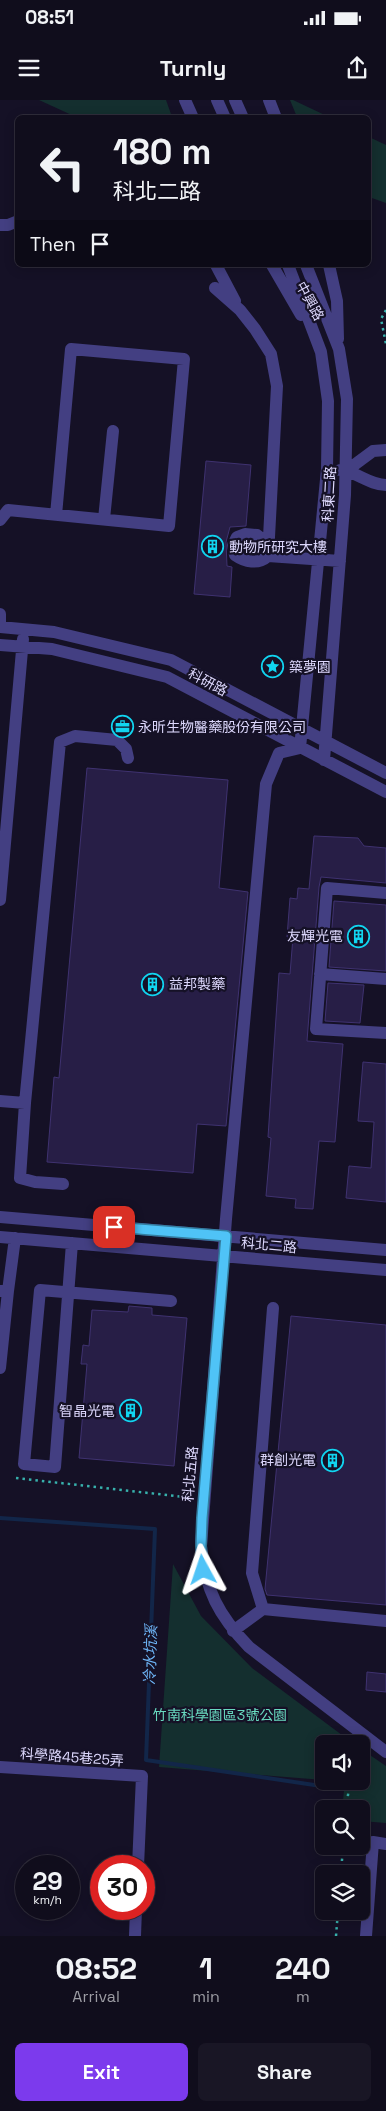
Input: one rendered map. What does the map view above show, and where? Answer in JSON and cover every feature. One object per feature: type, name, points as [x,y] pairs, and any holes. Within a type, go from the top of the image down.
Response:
[{"type":"street","points":[[184,100],[192,115]]},
{"type":"street","points":[[217,100],[224,115]]},
{"type":"street","points":[[235,100],[242,115]]},
{"type":"street","points":[[269,100],[275,115]]},
{"type":"street","points":[[0,225],[15,222]]},
{"type":"street","points":[[217,267],[240,310]]},
{"type":"street","name":"中興路","points":[[273,267],[321,352]]},
{"type":"street","name":"科東二路","points":[[289,267],[321,352],[328,401],[327,469],[300,748]]},
{"type":"street","name":"科東二路","points":[[307,267],[339,349],[347,399],[346,471],[324,760]]},
{"type":"street","name":"中興路","points":[[329,267],[337,301],[339,349]]},
{"type":"street","points":[[215,288],[240,310],[256,329],[271,354],[277,386],[268,556],[340,561]]},
{"type":"street","points":[[0,520],[8,510],[56,515],[104,519],[169,526],[184,360],[71,348],[56,515]]},
{"type":"street","points":[[104,519],[113,431]]},
{"type":"street","points":[[346,471],[373,451],[386,450]]},
{"type":"street","points":[[327,469],[346,471],[379,485],[386,484]]},
{"type":"street","points":[[0,614],[0,622]]},
{"type":"street","name":"科研路","points":[[0,627],[54,632],[171,660],[386,773]]},
{"type":"street","points":[[0,900],[4,802],[24,629]]},
{"type":"street","name":"科研路","points":[[0,645],[52,649],[167,677],[386,792]]},
{"type":"street","points":[[64,1184],[35,1182],[20,1178],[25,1103],[60,742],[75,736],[117,740],[126,749],[128,758]]},
{"type":"street","name":"科北五路","points":[[300,748],[279,753],[266,784],[224,1256],[201,1546],[203,1570],[212,1597],[233,1631],[249,1648],[386,1752]]},
{"type":"street","points":[[386,893],[327,888],[316,1030],[386,1033]]},
{"type":"street","points":[[320,974],[386,979]]},
{"type":"street","points":[[0,1101],[25,1103]]},
{"type":"street","name":"科北二路","points":[[0,1217],[386,1250]]},
{"type":"street","name":"科北二路","points":[[0,1237],[386,1270]]},
{"type":"street","points":[[0,1368],[4,1291],[15,1238]]},
{"type":"street","points":[[72,1243],[68,1292],[56,1467],[24,1464],[40,1290],[68,1292],[171,1301]]},
{"type":"street","points":[[263,1609],[252,1573],[273,1308]]},
{"type":"street","points":[[233,1631],[263,1609],[386,1621]]},
{"type":"street","name":"科學路45巷25弄","points":[[0,1767],[142,1776],[138,1855]]},
{"type":"street","points":[[366,1936],[373,1842],[386,1844]]},
{"type":"street","points":[[135,1936],[136,1920]]},
{"type":"path","points":[[386,310],[381,319],[386,344]]},
{"type":"path","points":[[16,1478],[184,1497]]},
{"type":"path","points":[[336,1936],[337,1920]]},
{"type":"green space","points":[[39,100],[166,100],[171,115],[72,115]]},
{"type":"green space","points":[[290,100],[325,115],[296,115]]},
{"type":"green space","points":[[371,138],[386,145],[386,203],[371,198]]},
{"type":"green space","name":"竹南科學園區3號公園","points":[[173,1564],[201,1616],[252,1668],[342,1735],[315,1735],[315,1779],[159,1767]]},
{"type":"green space","points":[[370,1755],[386,1766],[386,1823],[370,1822],[370,1800],[343,1800],[344,1790],[370,1790]]},
{"type":"building","name":"動物所研究大樓","points":[[206,461],[251,465],[246,526],[230,527],[226,542],[227,566],[232,567],[230,597],[194,594]]},
{"type":"building","name":"益邦製藥","points":[[87,768],[228,780],[219,888],[248,892],[226,1126],[197,1124],[193,1173],[47,1162],[54,1077],[59,1078]]},
{"type":"building","points":[[314,836],[358,838],[364,846],[386,848],[386,883],[321,877],[307,1041],[343,1044],[335,1142],[319,1141],[313,1209],[295,1208],[296,1199],[266,1196],[271,1138],[268,1137],[279,973],[290,974],[293,937],[287,937],[290,898],[297,899],[298,888],[309,889]]},
{"type":"building","name":"友輝光電","points":[[334,901],[386,905],[386,971],[329,967]]},
{"type":"building","points":[[328,983],[364,985],[360,1023],[325,1021]]},
{"type":"building","points":[[363,1062],[386,1064],[386,1202],[346,1198],[349,1166],[371,1168],[374,1122],[358,1121]]},
{"type":"building","name":"智晶光電","points":[[129,1306],[152,1308],[152,1315],[187,1318],[174,1466],[79,1458],[87,1364],[81,1364],[83,1345],[89,1346],[92,1310],[128,1312]]},
{"type":"building","name":"群創光電","points":[[291,1316],[386,1325],[386,1605],[267,1595],[265,1589]]},
{"type":"building","points":[[367,1672],[386,1674],[386,1692],[366,1690]]},
{"type":"waterway","name":"冷水坑溪","points":[[0,1518],[155,1529],[146,1760],[315,1785]]},
{"type":"place","name":"動物所研究大樓","points":[[213,547]]},
{"type":"place","name":"築夢園","points":[[273,667]]},
{"type":"place","name":"永昕生物醫藥股份有限公司","points":[[122,727]]},
{"type":"place","name":"友輝光電","points":[[359,936]]},
{"type":"place","name":"益邦製藥","points":[[153,984]]},
{"type":"place","name":"智晶光電","points":[[131,1411]]},
{"type":"place","name":"群創光電","points":[[332,1460]]},
{"type":"route","points":[[114,1227],[226,1236],[202,1518],[201,1546],[203,1570]]}]
